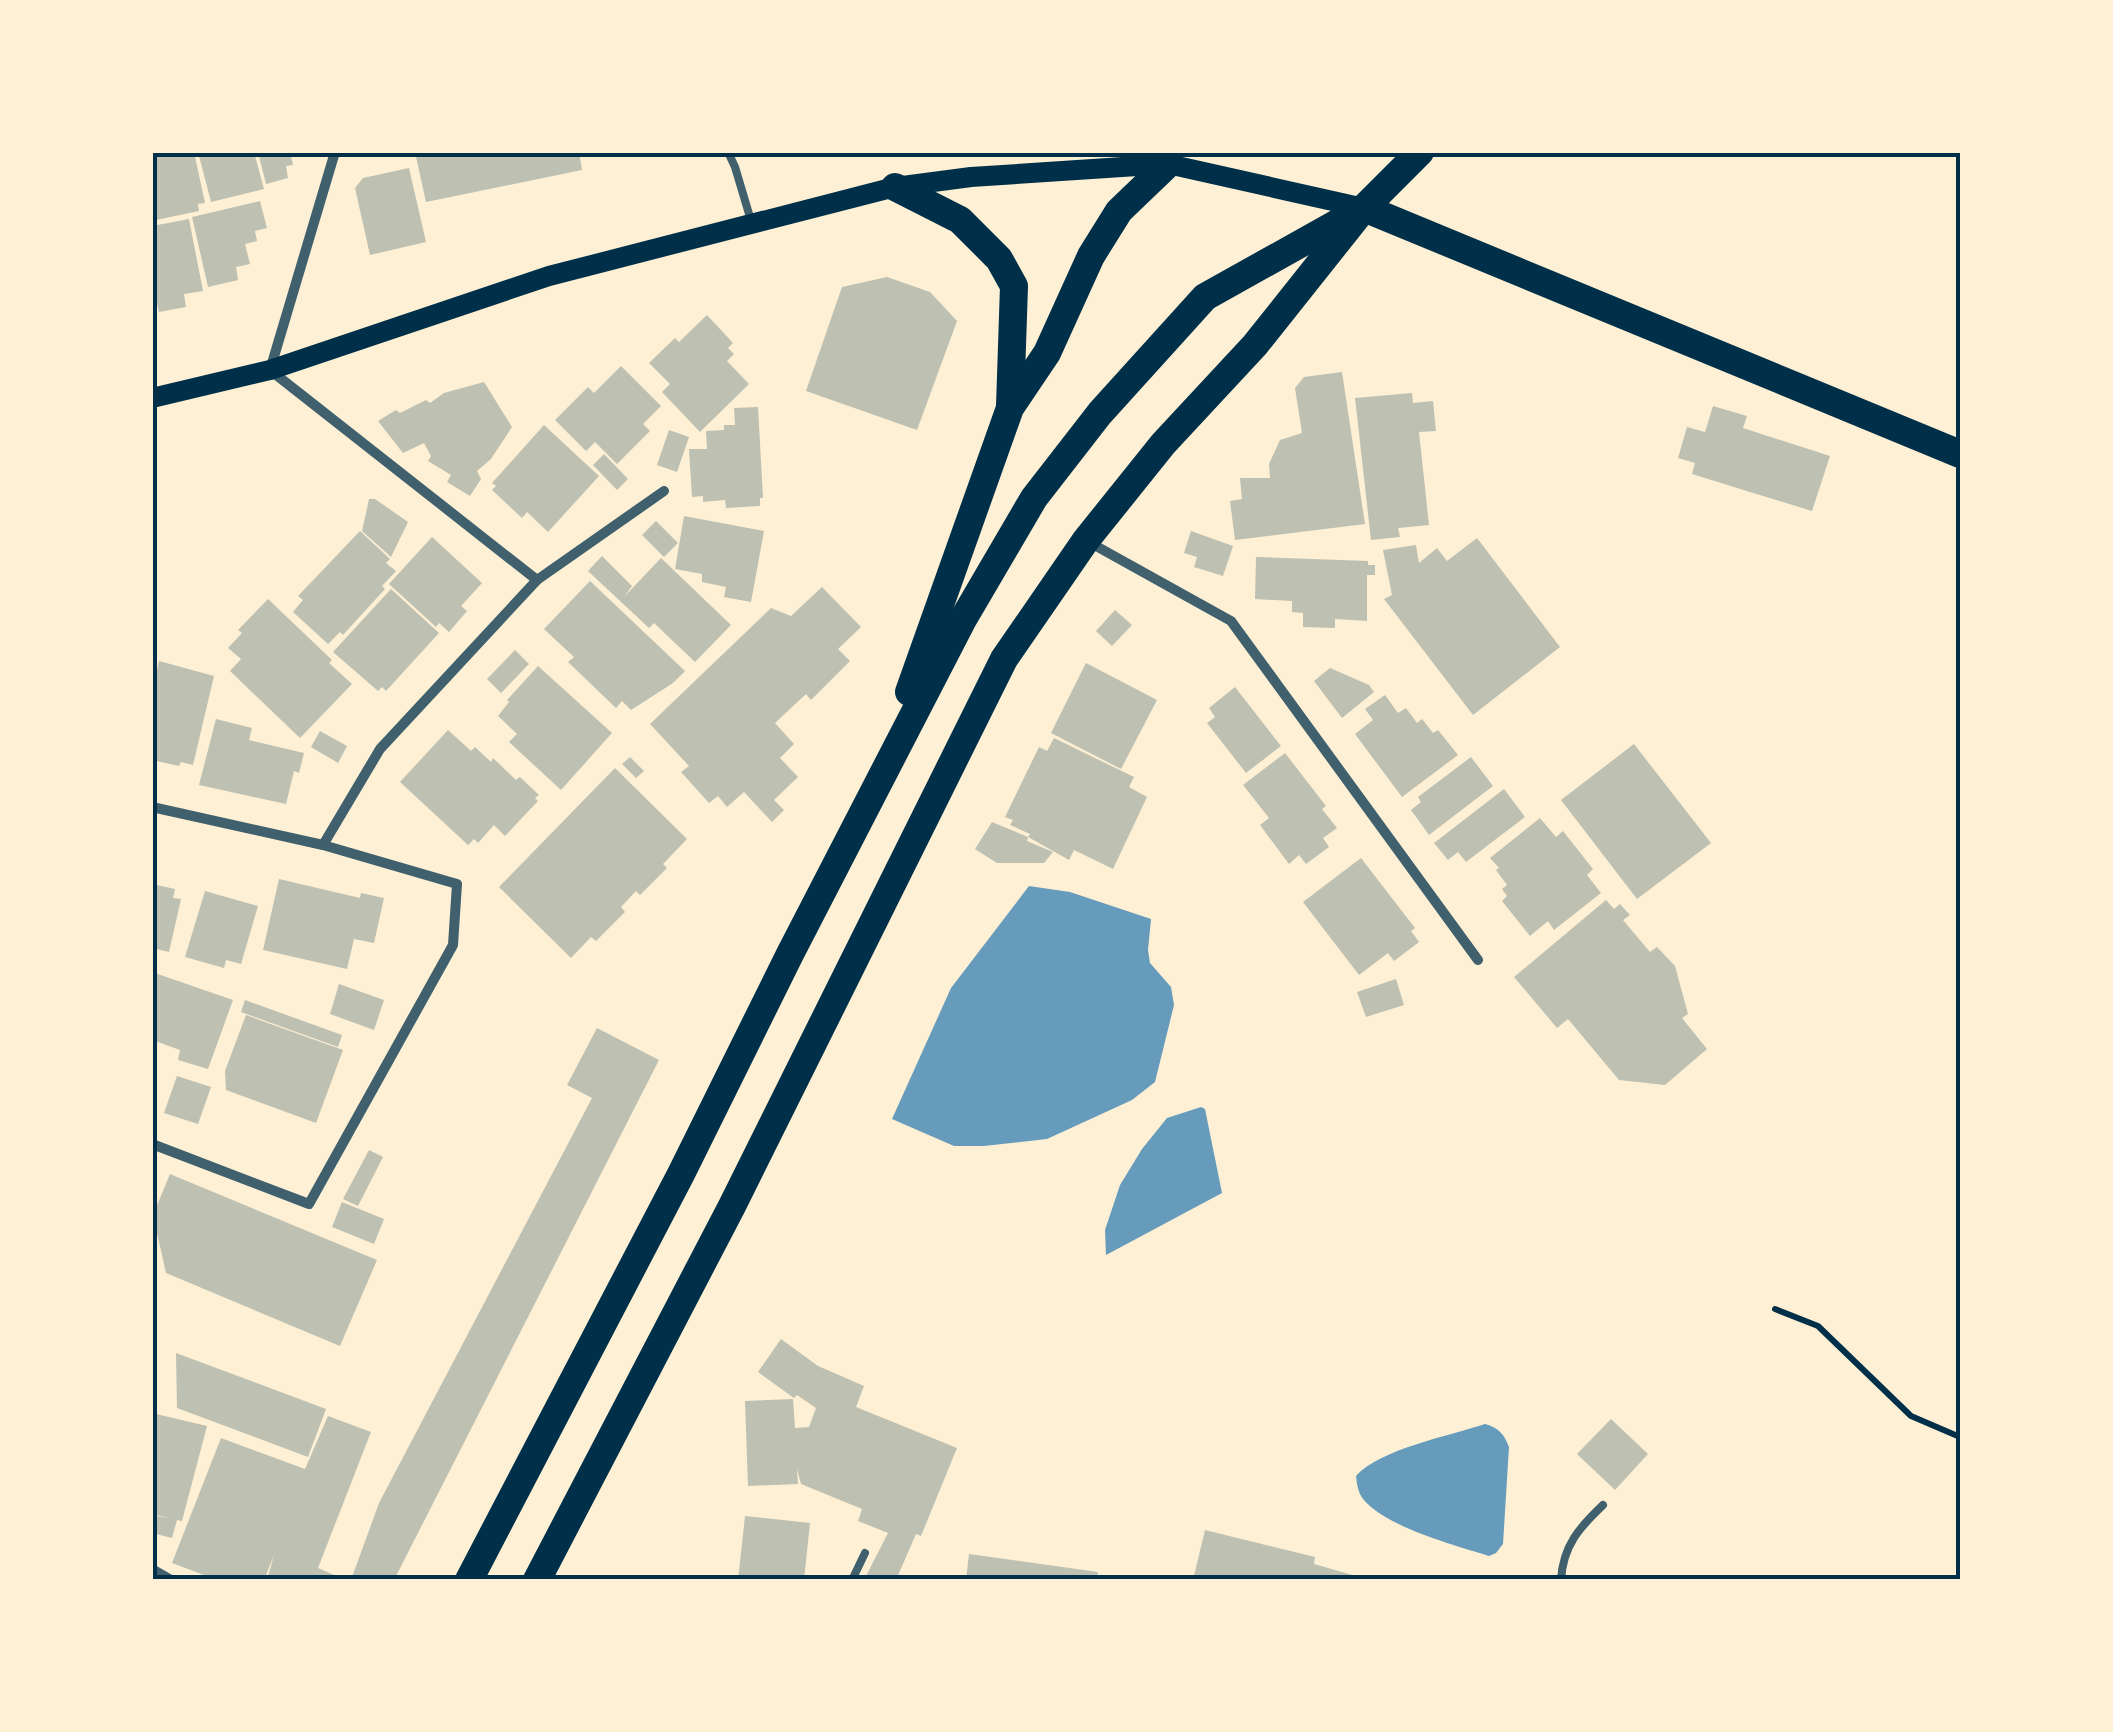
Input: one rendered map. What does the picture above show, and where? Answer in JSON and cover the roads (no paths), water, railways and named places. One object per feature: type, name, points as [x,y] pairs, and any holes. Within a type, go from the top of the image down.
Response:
[{"type":"highway","points":[[536,1580],[732,1206],[1004,659],[1086,540],[1164,444],[1255,346],[1364,208],[1420,152]]},
{"type":"highway","points":[[876,788],[1010,408],[1046,353],[1091,256],[1119,211],[1168,164]]},
{"type":"highway","points":[[896,187],[960,220],[999,259],[1014,286],[1010,408]]},
{"type":"highway","points":[[1364,208],[1960,454]]},
{"type":"highway","points":[[468,1580],[681,1174],[962,621],[1025,514],[1100,413],[1205,297],[1364,208]]},
{"type":"main road","points":[[152,398],[270,370],[548,276],[896,187],[971,176],[1168,164],[1364,208]]},
{"type":"street","points":[[335,152],[270,370],[537,580]]},
{"type":"street","points":[[323,845],[380,748],[537,580],[664,491]]},
{"type":"street","points":[[1086,540],[1231,621],[1478,960]]},
{"type":"street","points":[[152,807],[323,845],[457,884],[453,945],[309,1204],[152,1144]]},
{"type":"street","points":[[152,1569],[171,1580]]},
{"type":"lane","points":[[728,152],[752,224]]},
{"type":"lane","points":[[1561,1580],[1575,1533],[1603,1505]]},
{"type":"lane","points":[[852,1580],[864,1553]]},
{"type":"water","points":[[1029,886],[1070,892],[1151,919],[1150,963],[1171,987],[1174,1005],[1155,1082],[1132,1100],[1047,1139],[954,1146],[892,1119],[951,988]]},
{"type":"water","points":[[1205,1109],[1222,1193],[1106,1255],[1105,1230],[1120,1185],[1142,1149],[1167,1118]]},
{"type":"water","points":[[1485,1424],[1500,1432],[1509,1447],[1503,1544],[1496,1553],[1489,1556],[1404,1526],[1374,1509],[1361,1496],[1356,1476],[1381,1458]]}]
